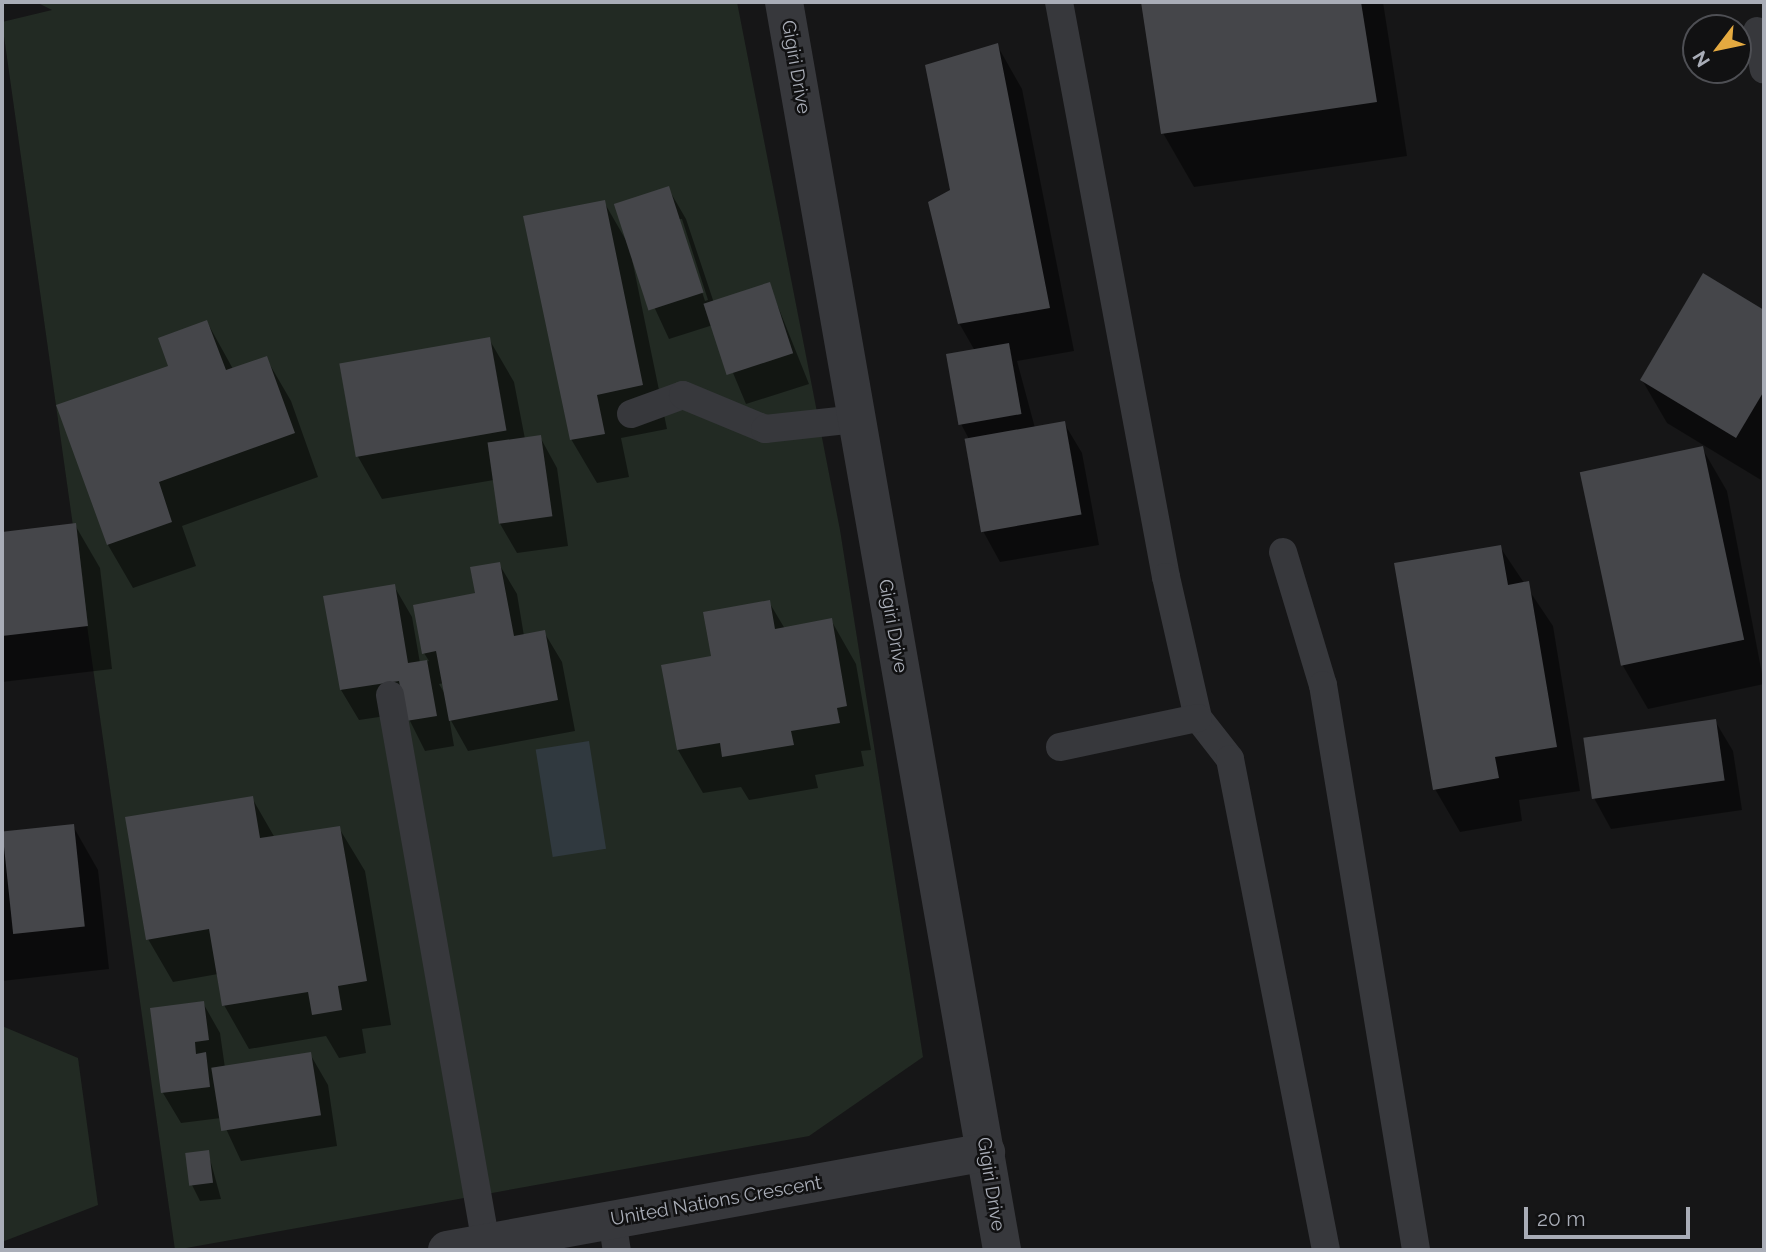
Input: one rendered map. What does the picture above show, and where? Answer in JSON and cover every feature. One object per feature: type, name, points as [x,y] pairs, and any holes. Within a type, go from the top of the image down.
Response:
[{"type":"street","name":"Gigiri Drive","points":[[784,2],[1002,1250]]},
{"type":"street","name":"United Nations Crescent","points":[[447,1250],[486,1244],[614,1235],[986,1152]]},
{"type":"lane","points":[[1059,2],[1198,718],[1230,759],[1326,1250]]},
{"type":"lane","points":[[1757,31],[1764,69]]},
{"type":"lane","points":[[631,414],[683,395],[765,429],[857,419]]},
{"type":"lane","points":[[1283,552],[1323,685],[1416,1250]]},
{"type":"lane","points":[[390,695],[486,1244]]},
{"type":"lane","points":[[1060,747],[1198,718]]},
{"type":"shaded area","points":[[36,2],[737,2],[840,530],[923,1057],[809,1136],[175,1250],[2,22],[52,10]]},
{"type":"shaded area","points":[[589,741],[606,849],[553,857],[536,749]]},
{"type":"shaded area","points":[[2,1026],[78,1058],[98,1205],[2,1242]]},
{"type":"building","points":[[1141,2],[1361,2],[1377,102],[1161,134]]},
{"type":"building","points":[[998,43],[1050,308],[958,324],[928,202],[950,190],[925,65]]},
{"type":"building","points":[[669,186],[704,293],[648,310],[614,204]]},
{"type":"building","points":[[605,200],[643,385],[597,395],[605,434],[570,440],[523,216]]},
{"type":"building","points":[[1703,273],[1764,310],[1764,391],[1736,438],[1640,380]]},
{"type":"building","points":[[770,282],[793,353],[727,375],[703,304]]},
{"type":"building","points":[[207,320],[226,370],[267,356],[295,433],[159,482],[172,522],[107,545],[56,405],[168,366],[158,338]]},
{"type":"building","points":[[490,337],[506,431],[356,457],[339,364]]},
{"type":"building","points":[[1009,343],[1022,414],[958,425],[946,354]]},
{"type":"building","points":[[1065,421],[1081,515],[981,532],[965,439]]},
{"type":"building","points":[[541,435],[552,516],[499,524],[488,443]]},
{"type":"building","points":[[1703,446],[1744,640],[1621,666],[1580,472]]},
{"type":"building","points":[[76,523],[88,626],[2,636],[2,532]]},
{"type":"building","points":[[1501,545],[1508,585],[1529,581],[1557,747],[1495,757],[1499,778],[1433,790],[1394,563]]},
{"type":"building","points":[[500,562],[514,636],[545,630],[558,700],[449,721],[436,651],[422,654],[413,605],[475,593],[470,567]]},
{"type":"building","points":[[395,584],[408,663],[427,660],[437,716],[406,721],[399,681],[340,690],[323,596]]},
{"type":"building","points":[[770,600],[775,629],[832,618],[847,706],[837,708],[840,723],[791,731],[794,745],[722,757],[720,743],[677,750],[661,665],[711,656],[703,612]]},
{"type":"building","points":[[1716,719],[1725,780],[1592,799],[1583,738]]},
{"type":"building","points":[[253,796],[260,838],[340,826],[367,981],[338,986],[342,1010],[312,1015],[308,992],[222,1006],[209,929],[146,940],[125,817]]},
{"type":"building","points":[[74,824],[85,926],[13,934],[2,832]]},
{"type":"building","points":[[204,1001],[209,1040],[195,1042],[196,1054],[206,1052],[210,1087],[161,1093],[150,1008]]},
{"type":"building","points":[[311,1052],[321,1115],[221,1131],[211,1068]]},
{"type":"building","points":[[209,1150],[213,1183],[189,1186],[185,1153]]}]
